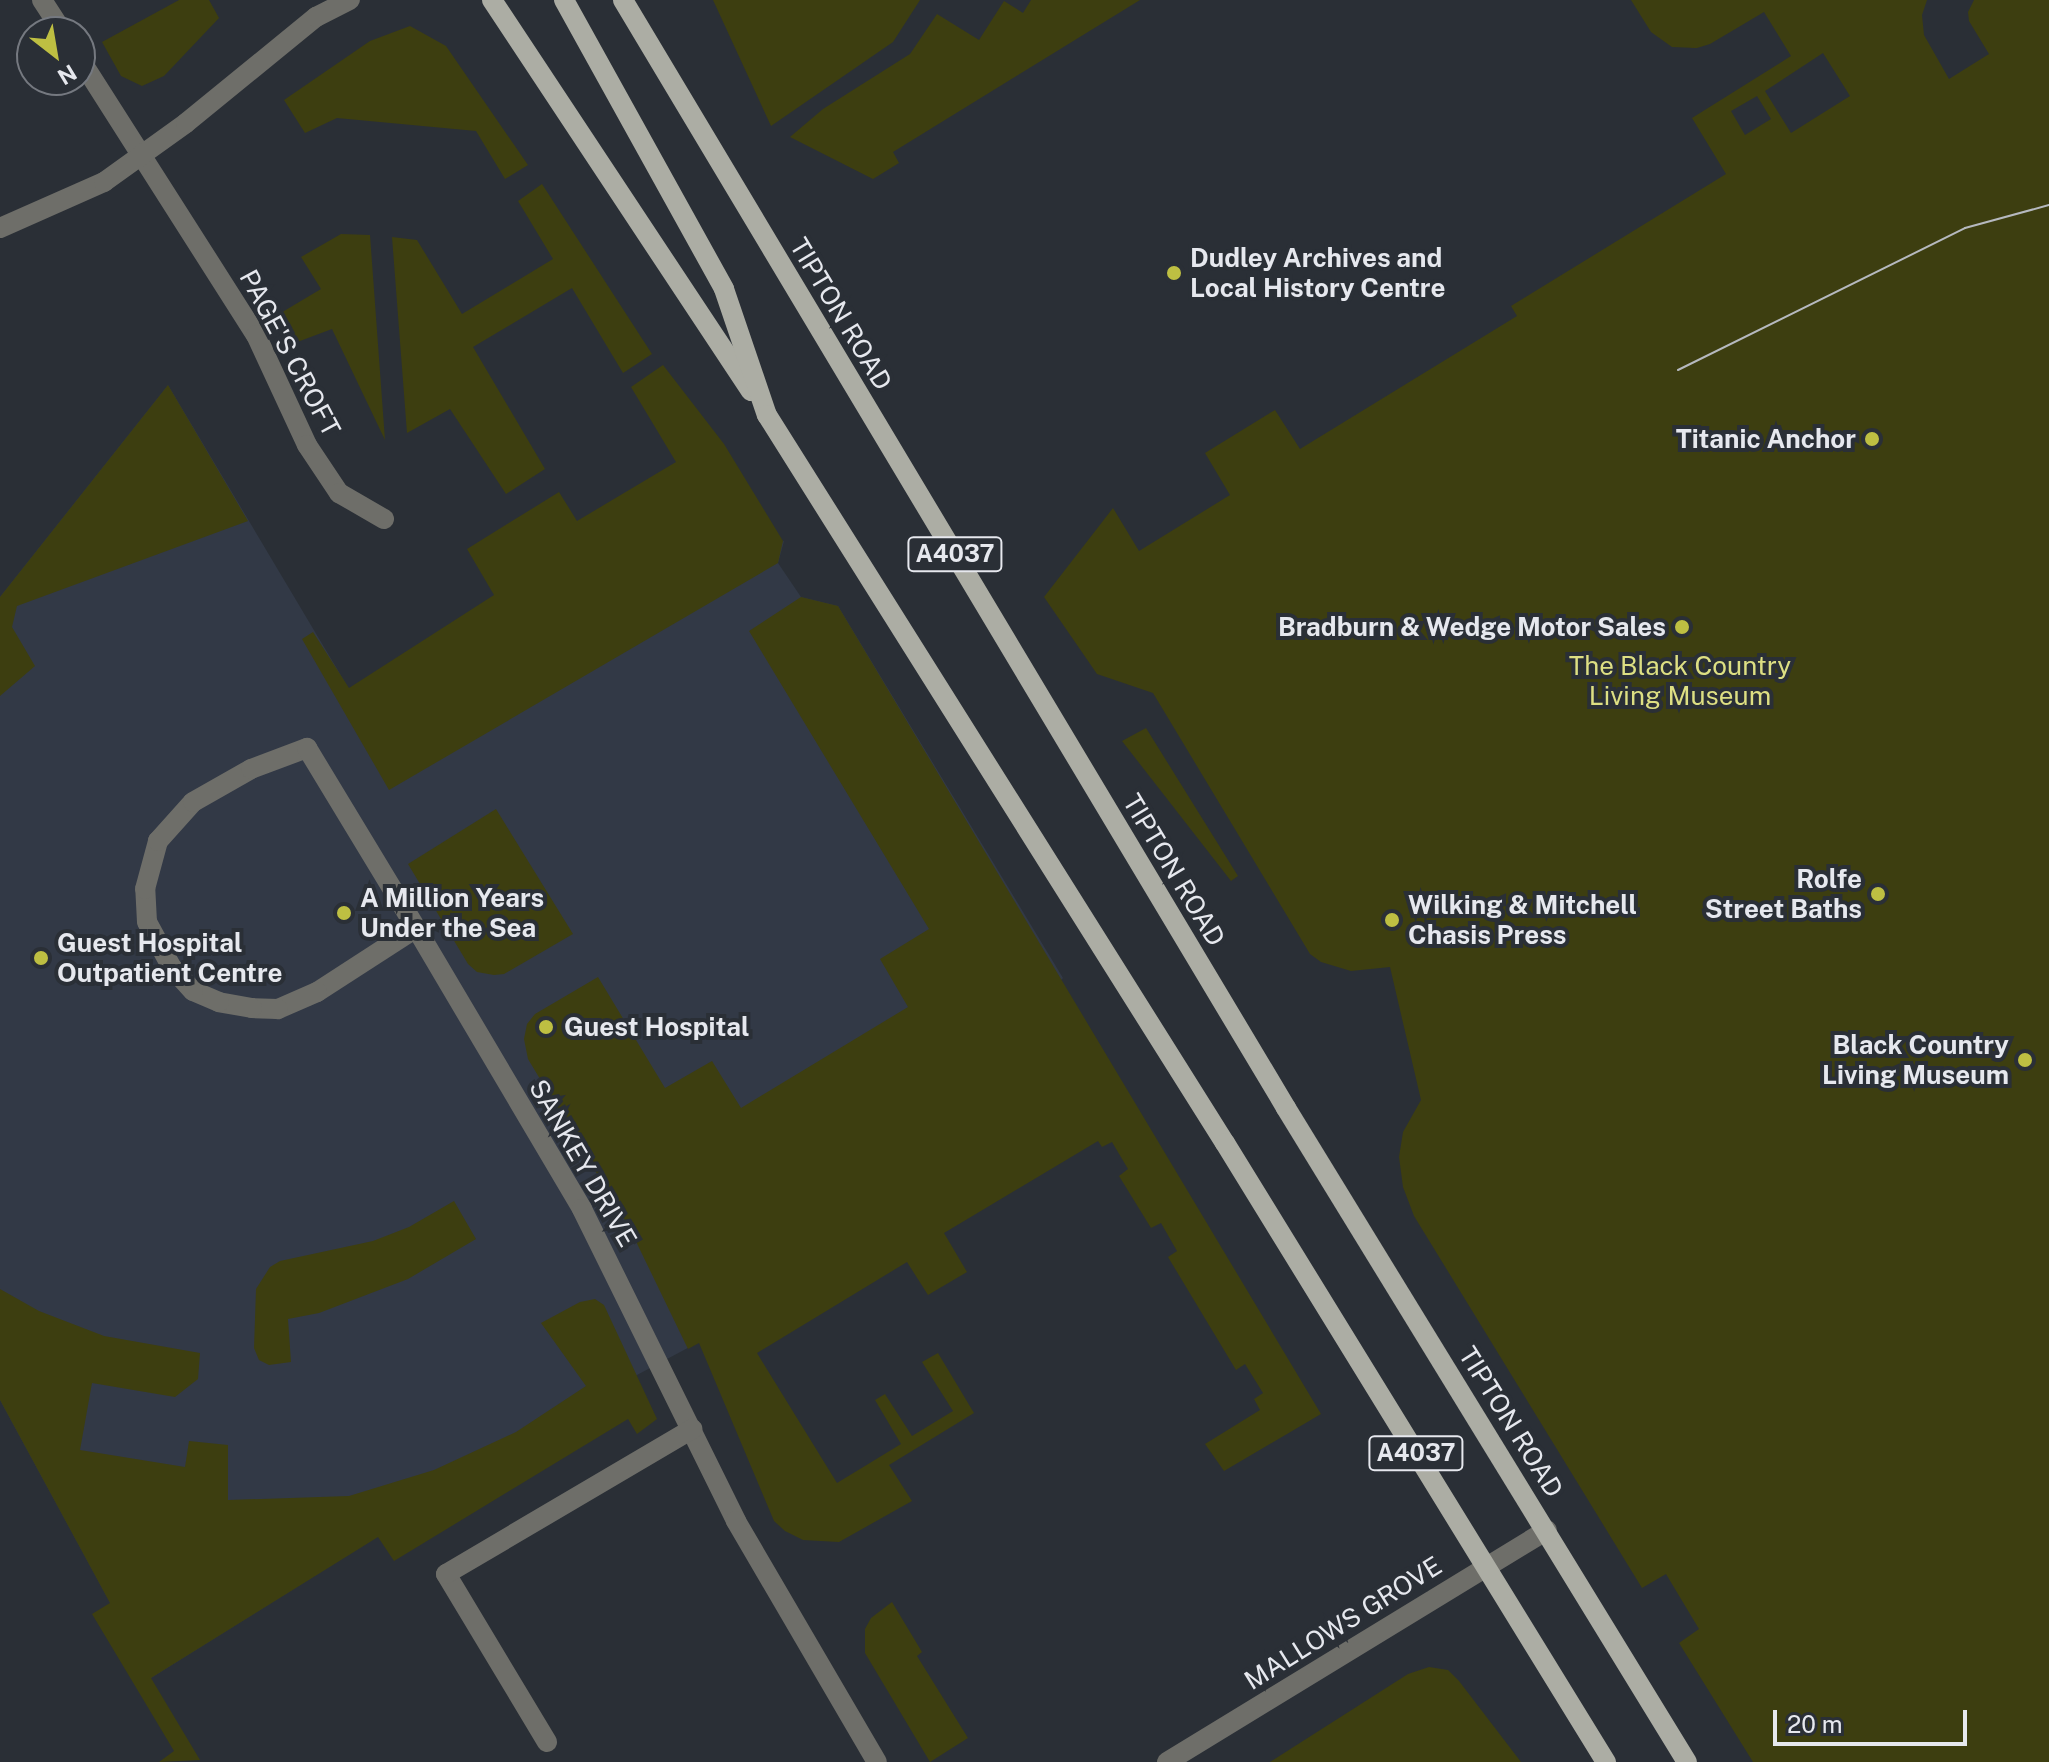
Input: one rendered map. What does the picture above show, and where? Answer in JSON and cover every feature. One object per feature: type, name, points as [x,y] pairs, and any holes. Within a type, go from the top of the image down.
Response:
[{"type":"main road","points":[[492,0],[767,415]]},
{"type":"main road","points":[[564,0],[724,289],[767,415]]},
{"type":"main road","name":"TIPTON ROAD","points":[[623,0],[1286,1108],[1687,1762]]},
{"type":"main road","name":"A4037","points":[[767,415],[1606,1762]]},
{"type":"street","points":[[0,228],[104,182],[186,123],[316,17],[350,0]]},
{"type":"street","name":"PAGE'S CROFT","points":[[96,84],[256,335],[307,445],[339,493],[384,519]]},
{"type":"street","points":[[307,748],[416,928],[317,992],[278,1009],[252,1008],[219,1002],[193,991],[166,958],[147,922],[145,889],[158,841],[193,802],[251,769],[307,748]]},
{"type":"street","name":"SANKEY DRIVE","points":[[416,928],[582,1209],[743,1534],[877,1762]]},
{"type":"street","points":[[547,1742],[446,1574],[692,1429]]},
{"type":"street","name":"MALLOWS GROVE","points":[[1167,1762],[1547,1530]]},
{"type":"shaded area","name":"Guest Hospital","points":[[168,385],[349,689],[400,656],[784,541],[778,563],[801,597],[838,606],[1063,978],[699,1342],[637,1375],[151,1678],[0,1400],[0,597]]},
{"type":"green space","points":[[179,0],[209,0],[219,18],[164,76],[142,86],[121,76],[102,42]]},
{"type":"green space","points":[[713,0],[920,0],[893,42],[771,126]]},
{"type":"green space","points":[[1031,0],[1140,0],[893,152],[899,163],[873,179],[790,137],[823,109],[910,54],[937,14],[979,40],[1004,1],[1023,13]]},
{"type":"green space","name":"The Black Country Living Museum","points":[[1631,0],[1927,0],[1922,15],[1924,35],[1949,79],[1989,54],[1969,21],[1968,12],[1974,0],[2049,0],[2049,1762],[1753,1762],[1679,1643],[1699,1629],[1666,1574],[1642,1588],[1414,1216],[1403,1187],[1399,1157],[1403,1132],[1421,1100],[1390,967],[1351,971],[1321,962],[1310,954],[1153,693],[1097,674],[1044,597],[1113,508],[1139,551],[1230,495],[1205,453],[1275,410],[1300,449],[1517,316],[1511,306],[1726,174],[1692,118],[1791,56],[1764,12],[1710,44],[1697,48],[1672,47],[1651,32]],"holes":[[[1823,53],[1850,96],[1791,133],[1765,91]],[[1757,96],[1771,119],[1745,135],[1731,111]]]},
{"type":"green space","points":[[410,26],[446,46],[528,165],[505,179],[476,131],[337,118],[305,133],[284,100],[370,41]]},
{"type":"green space","points":[[542,184],[652,354],[623,373],[572,288],[473,347],[545,469],[506,494],[450,409],[407,433],[392,237],[417,240],[462,314],[553,259],[518,201]]},
{"type":"green space","points":[[341,234],[370,235],[385,440],[332,329],[292,344],[279,314],[321,289],[301,257]]},
{"type":"green space","points":[[663,365],[724,444],[783,541],[778,563],[389,790],[302,639],[313,632],[349,688],[494,595],[467,549],[559,492],[577,521],[676,462],[631,387]]},
{"type":"green space","points":[[168,385],[248,521],[17,606],[12,627],[35,666],[0,696],[0,597]]},
{"type":"green space","points":[[801,597],[838,606],[1321,1414],[1224,1471],[1205,1444],[1260,1410],[1254,1399],[1263,1393],[1245,1364],[1236,1370],[1168,1257],[1177,1251],[1161,1223],[1151,1228],[1119,1176],[1128,1169],[1112,1142],[1102,1147],[1098,1141],[944,1233],[967,1272],[928,1295],[907,1262],[757,1353],[837,1483],[901,1444],[875,1400],[885,1394],[912,1436],[953,1411],[922,1362],[938,1353],[974,1413],[889,1465],[912,1501],[839,1542],[803,1540],[785,1531],[774,1521],[699,1343],[688,1349],[629,1227],[528,1059],[524,1039],[527,1024],[535,1014],[598,977],[665,1088],[712,1061],[741,1108],[908,1007],[880,959],[929,929],[749,631]]},
{"type":"green space","points":[[1146,728],[1238,876],[1231,881],[1122,741]]},
{"type":"green space","points":[[496,809],[573,934],[504,974],[494,975],[477,972],[468,964],[408,864]]},
{"type":"green space","points":[[454,1201],[476,1239],[408,1279],[319,1313],[288,1319],[291,1362],[269,1365],[259,1360],[254,1348],[256,1289],[270,1267],[280,1261],[373,1241],[409,1227]]},
{"type":"green space","points":[[0,1289],[39,1311],[104,1336],[200,1353],[198,1379],[175,1397],[92,1383],[80,1450],[185,1467],[189,1441],[228,1445],[228,1500],[349,1496],[434,1470],[516,1432],[586,1386],[541,1323],[580,1302],[595,1299],[604,1305],[657,1419],[637,1434],[628,1419],[394,1561],[378,1537],[151,1678],[200,1760],[159,1762],[174,1751],[92,1614],[110,1603],[0,1400]]},
{"type":"green space","points":[[892,1602],[922,1652],[917,1656],[968,1738],[930,1762],[865,1653],[865,1629],[871,1618]]},
{"type":"green space","points":[[1429,1667],[1448,1670],[1459,1681],[1521,1762],[1270,1762],[1408,1674]]},
{"type":"tram line","points":[[1678,370],[1965,228],[2049,205]]},
{"type":"place","name":"Dudley Archives and Local History Centre","points":[[1174,273]]},
{"type":"place","name":"Titanic Anchor","points":[[1872,439]]},
{"type":"place","name":"Bradburn & Wedge Motor Sales","points":[[1682,627]]},
{"type":"place","name":"Rolfe Street Baths","points":[[1878,894]]},
{"type":"place","name":"A Million Years Under the Sea","points":[[344,913]]},
{"type":"place","name":"Wilking & Mitchell Chasis Press","points":[[1392,920]]},
{"type":"place","name":"Guest Hospital Outpatient Centre","points":[[41,958]]},
{"type":"place","name":"Guest Hospital","points":[[546,1027]]},
{"type":"place","name":"Black Country Living Museum","points":[[2025,1060]]}]
